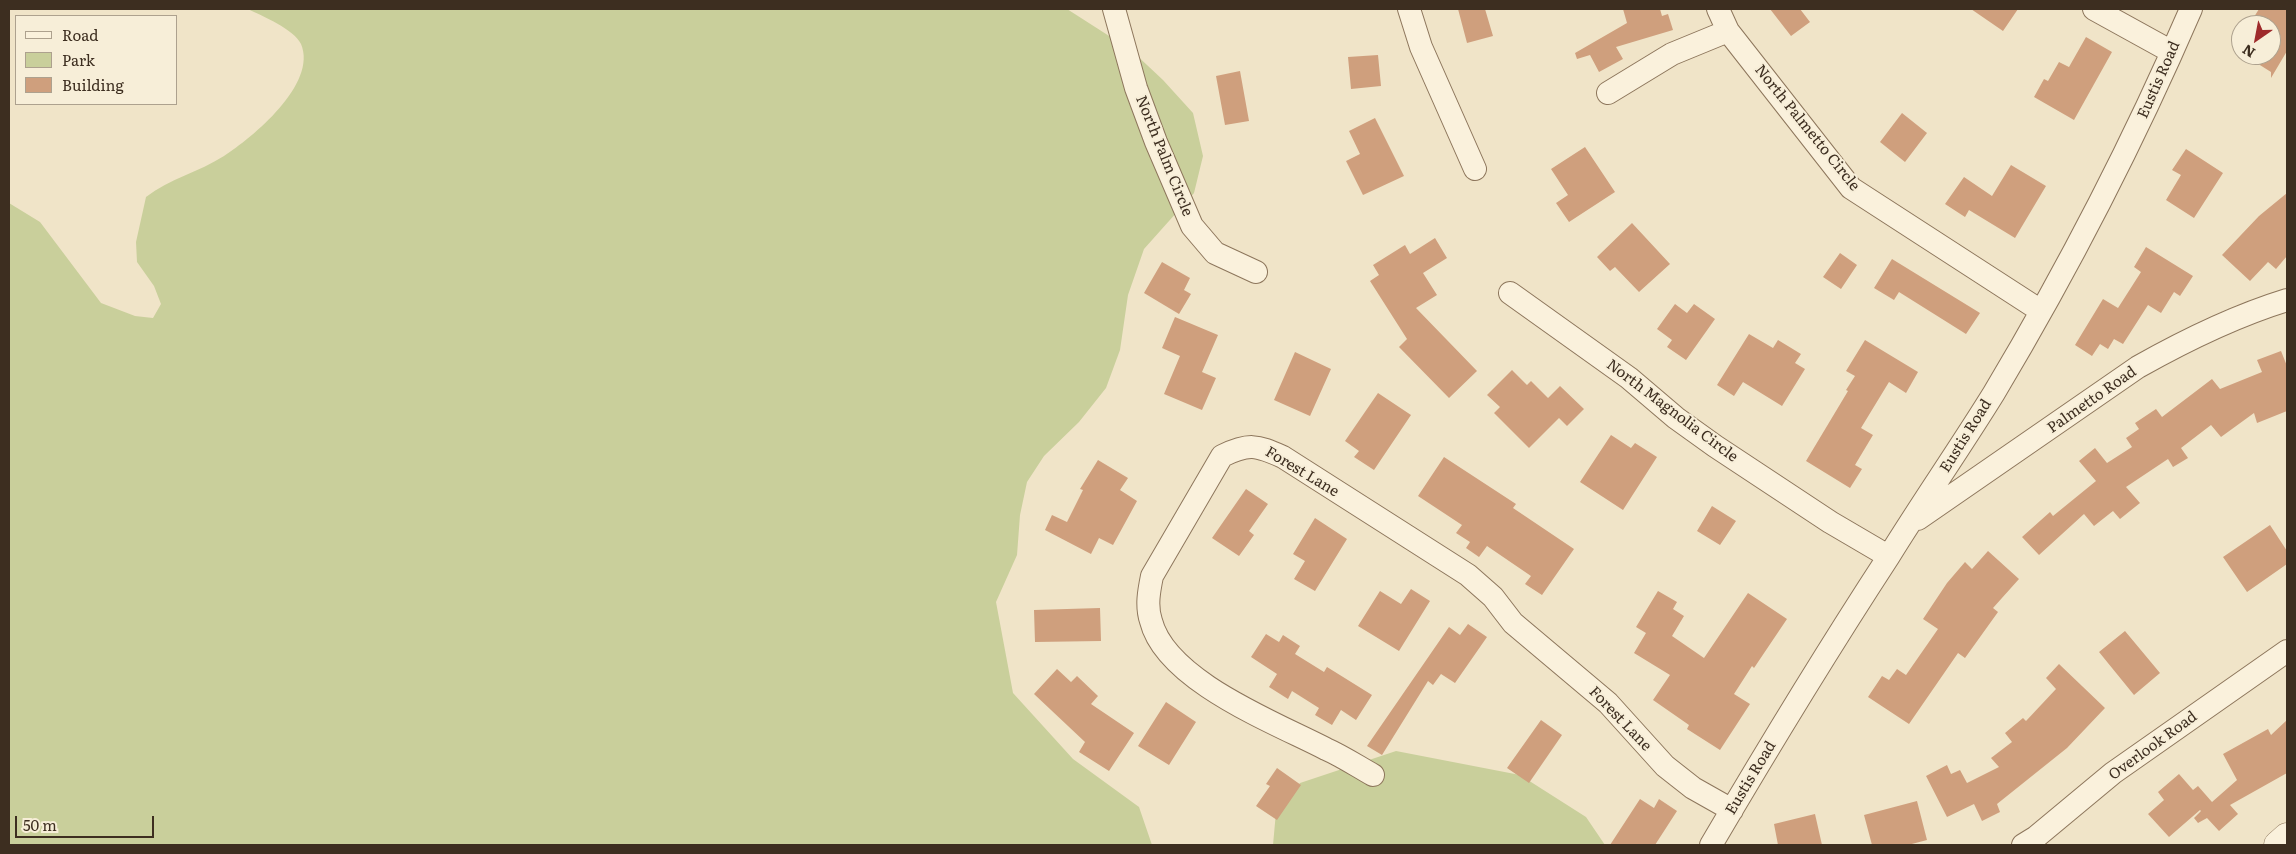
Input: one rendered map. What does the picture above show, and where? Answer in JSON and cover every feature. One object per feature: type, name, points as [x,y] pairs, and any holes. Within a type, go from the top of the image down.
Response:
[{"type":"street","name":"North Palm Circle","points":[[1114,9],[1136,88],[1192,226],[1215,253],[1256,272]]},
{"type":"street","points":[[1408,9],[1421,47],[1475,169]]},
{"type":"street","name":"North Palmetto Circle","points":[[1718,9],[1728,31],[1851,188],[2041,311]]},
{"type":"street","points":[[2094,9],[2172,52]]},
{"type":"street","name":"Eustis Road","points":[[1711,845],[1888,556],[1994,392],[2041,311],[2091,221],[2191,9]]},
{"type":"street","points":[[1608,93],[1672,54],[1728,31]]},
{"type":"street","name":"North Magnolia Circle","points":[[1510,293],[1629,378],[1676,418],[1715,446],[1830,522],[1888,556]]},
{"type":"street","name":"Palmetto Road","points":[[1910,524],[2138,367],[2227,322],[2287,300]]},
{"type":"street","name":"Forest Lane","points":[[1373,775],[1327,749],[1236,705],[1196,678],[1174,658],[1159,638],[1151,622],[1148,598],[1152,576],[1222,456],[1237,448],[1250,445],[1283,457],[1468,575],[1492,597],[1526,634],[1608,704],[1665,766],[1693,788],[1732,810]]},
{"type":"street","name":"Overlook Road","points":[[2023,845],[2036,837],[2113,773],[2287,650]]},
{"type":"street","points":[[2278,845],[2287,837]]},
{"type":"green space","points":[[248,9],[1067,9],[1131,50],[1163,80],[1193,113],[1203,156],[1194,193],[1144,249],[1128,295],[1120,350],[1106,388],[1079,422],[1044,456],[1027,482],[1020,515],[1017,555],[996,602],[1013,693],[1073,759],[1139,807],[1152,845],[9,845],[9,203],[40,222],[101,303],[135,316],[153,318],[161,304],[154,286],[137,262],[136,242],[146,197],[164,185],[214,162],[250,137],[279,108],[300,76],[304,60],[301,44],[297,38],[277,23]]},
{"type":"green space","points":[[1396,751],[1520,775],[1586,817],[1605,845],[1273,845],[1276,812],[1300,783]]},
{"type":"building","points":[[1458,9],[1485,9],[1493,36],[1467,43]]},
{"type":"building","points":[[1623,9],[1660,9],[1662,16],[1668,14],[1673,30],[1616,47],[1623,59],[1599,72],[1590,55],[1577,59],[1575,53],[1627,23]]},
{"type":"building","points":[[1770,9],[1800,9],[1810,22],[1791,36]]},
{"type":"building","points":[[1971,9],[2018,9],[2003,31]]},
{"type":"building","points":[[2259,9],[2287,9],[2287,51],[2281,61],[2281,15],[2255,15]]},
{"type":"building","points":[[2086,37],[2112,52],[2074,120],[2034,97],[2044,79],[2048,81],[2059,62],[2069,67]]},
{"type":"building","points":[[1378,55],[1381,86],[1351,89],[1348,57]]},
{"type":"building","points":[[2260,65],[2279,65],[2271,78],[2271,72]]},
{"type":"building","points":[[1240,71],[1249,121],[1225,125],[1216,76]]},
{"type":"building","points":[[1902,113],[1927,133],[1905,162],[1880,142]]},
{"type":"building","points":[[1375,118],[1404,176],[1363,195],[1346,161],[1360,154],[1349,131]]},
{"type":"building","points":[[1585,147],[1615,192],[1569,222],[1556,203],[1568,195],[1551,169]]},
{"type":"building","points":[[2186,149],[2223,173],[2194,218],[2166,200],[2181,175],[2172,170]]},
{"type":"building","points":[[2011,165],[2046,186],[2015,238],[1969,210],[1965,217],[1945,204],[1964,177],[1992,196]]},
{"type":"building","points":[[2287,193],[2287,256],[2276,269],[2268,262],[2250,281],[2222,255],[2259,216]]},
{"type":"building","points":[[1632,223],[1670,264],[1639,292],[1615,267],[1610,271],[1597,257]]},
{"type":"building","points":[[1435,238],[1447,258],[1423,273],[1437,295],[1416,308],[1477,371],[1449,398],[1399,347],[1407,339],[1370,281],[1379,275],[1373,265],[1405,245],[1410,254]]},
{"type":"building","points":[[2146,247],[2193,276],[2180,296],[2174,292],[2161,313],[2148,305],[2123,344],[2114,339],[2108,349],[2100,344],[2092,356],[2075,345],[2103,299],[2118,308],[2141,272],[2134,267]]},
{"type":"building","points":[[1840,253],[1857,265],[1841,289],[1823,277]]},
{"type":"building","points":[[1892,259],[1980,313],[1966,334],[1899,292],[1894,300],[1874,288]]},
{"type":"building","points":[[1162,262],[1190,278],[1184,290],[1191,294],[1179,314],[1144,293]]},
{"type":"building","points":[[1675,304],[1687,313],[1694,304],[1715,319],[1686,360],[1667,347],[1672,340],[1657,329]]},
{"type":"building","points":[[1175,317],[1218,335],[1202,372],[1216,378],[1202,410],[1164,394],[1180,356],[1162,348]]},
{"type":"building","points":[[1749,334],[1773,348],[1778,340],[1801,354],[1795,363],[1805,369],[1782,406],[1743,382],[1734,396],[1717,385]]},
{"type":"building","points":[[1865,340],[1918,372],[1906,393],[1889,382],[1861,428],[1873,435],[1855,465],[1862,469],[1850,488],[1806,461],[1848,391],[1846,390],[1855,376],[1846,371]]},
{"type":"building","points":[[2281,351],[2287,366],[2287,411],[2257,423],[2254,413],[2221,437],[2211,425],[2181,448],[2188,458],[2173,467],[2168,459],[2126,487],[2140,503],[2120,519],[2113,511],[2094,526],[2084,514],[2039,555],[2022,537],[2050,512],[2053,516],[2096,481],[2079,461],[2095,448],[2107,463],[2132,447],[2126,438],[2139,429],[2135,423],[2156,409],[2162,417],[2212,379],[2220,389],[2262,372],[2257,360]]},
{"type":"building","points":[[1295,352],[1331,369],[1310,416],[1274,400]]},
{"type":"building","points":[[1512,370],[1527,385],[1531,381],[1548,398],[1560,386],[1584,409],[1567,426],[1559,418],[1529,448],[1494,413],[1500,407],[1487,395]]},
{"type":"building","points":[[1378,393],[1411,415],[1374,470],[1354,457],[1359,451],[1345,441]]},
{"type":"building","points":[[1611,435],[1631,448],[1635,443],[1657,457],[1623,510],[1580,482]]},
{"type":"building","points":[[1444,457],[1516,504],[1513,508],[1574,549],[1542,595],[1525,584],[1531,576],[1487,546],[1479,557],[1466,548],[1470,542],[1456,533],[1462,525],[1418,496]]},
{"type":"building","points":[[1098,460],[1128,478],[1120,490],[1137,501],[1113,545],[1099,538],[1091,554],[1045,530],[1052,515],[1067,522],[1083,490],[1080,489]]},
{"type":"building","points":[[1246,489],[1268,504],[1249,531],[1254,535],[1239,556],[1212,538]]},
{"type":"building","points":[[1712,506],[1736,521],[1720,545],[1697,531]]},
{"type":"building","points":[[1315,518],[1347,539],[1315,591],[1294,579],[1305,561],[1293,554]]},
{"type":"building","points":[[2270,525],[2287,551],[2287,564],[2247,592],[2223,557]]},
{"type":"building","points":[[1988,551],[2019,579],[1993,608],[1998,612],[1965,658],[1958,653],[1909,724],[1868,697],[1882,676],[1889,680],[1897,669],[1906,675],[1938,629],[1923,619],[1947,583],[1965,562],[1972,569]]},
{"type":"building","points":[[1411,589],[1430,601],[1399,651],[1358,626],[1380,591],[1401,604]]},
{"type":"building","points":[[1658,591],[1677,602],[1673,609],[1684,616],[1672,636],[1704,658],[1748,593],[1787,619],[1734,694],[1750,704],[1720,750],[1687,729],[1689,725],[1653,700],[1670,675],[1634,653],[1646,633],[1636,627]]},
{"type":"building","points":[[1100,608],[1101,641],[1035,642],[1034,610]]},
{"type":"building","points":[[1468,624],[1487,637],[1455,683],[1441,674],[1433,685],[1428,681],[1382,755],[1367,746],[1449,627],[1460,635]]},
{"type":"building","points":[[2125,631],[2160,673],[2134,695],[2099,652]]},
{"type":"building","points":[[1266,634],[1279,642],[1283,635],[1300,646],[1295,654],[1324,672],[1327,667],[1372,695],[1356,720],[1341,710],[1332,725],[1315,715],[1319,708],[1292,691],[1288,699],[1269,687],[1277,674],[1251,657]]},
{"type":"building","points":[[2059,664],[2105,708],[2067,748],[1997,804],[2000,812],[1982,821],[1974,804],[1947,817],[1926,776],[1947,765],[1951,774],[1960,770],[1967,783],[1999,767],[1991,758],[2012,742],[2005,733],[2023,718],[2026,721],[2056,689],[2046,678]]},
{"type":"building","points":[[1057,669],[1071,682],[1077,676],[1098,696],[1091,704],[1134,733],[1109,771],[1079,752],[1085,742],[1034,694]]},
{"type":"building","points":[[1166,702],[1196,722],[1169,765],[1138,746]]},
{"type":"building","points":[[1541,720],[1562,735],[1529,783],[1507,768]]},
{"type":"building","points":[[2287,720],[2287,773],[2230,805],[2238,814],[2219,831],[2207,818],[2198,823],[2194,818],[2200,810],[2169,837],[2148,814],[2164,800],[2158,792],[2179,774],[2193,790],[2198,786],[2212,802],[2237,780],[2223,754],[2268,729],[2271,735]]},
{"type":"building","points":[[1277,768],[1301,785],[1277,820],[1256,806],[1270,786],[1266,784]]},
{"type":"building","points":[[1640,799],[1654,808],[1659,799],[1677,811],[1655,845],[1610,845]]},
{"type":"building","points":[[1917,801],[1927,840],[1908,845],[1872,845],[1864,815]]},
{"type":"building","points":[[1815,814],[1822,845],[1778,845],[1774,824]]}]
